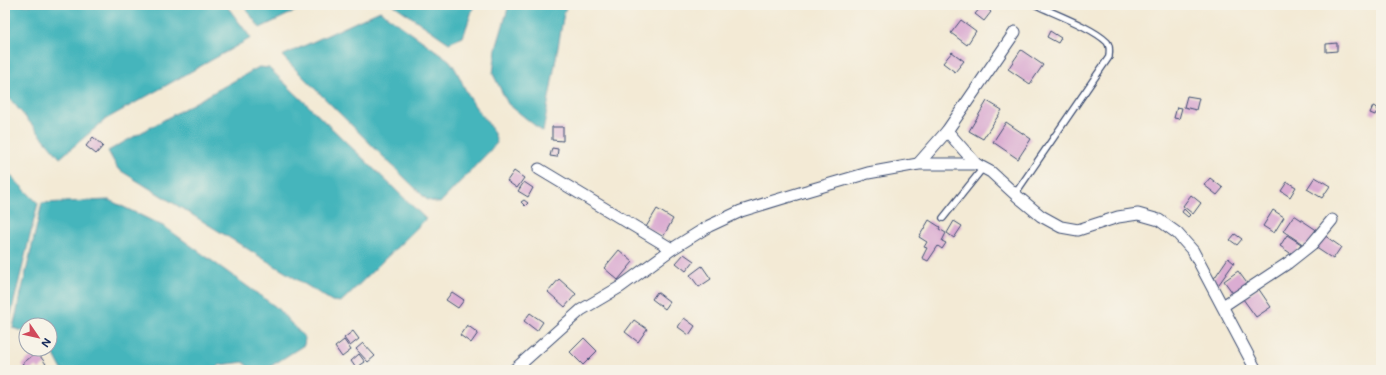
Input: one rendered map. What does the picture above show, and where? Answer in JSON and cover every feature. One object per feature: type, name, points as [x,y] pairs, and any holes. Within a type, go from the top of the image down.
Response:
[{"type":"street","points":[[918,164],[947,131],[1015,32]]},
{"type":"street","points":[[947,131],[980,166],[991,172],[1041,216],[1061,227],[1078,230],[1118,217],[1138,214],[1159,220],[1177,233],[1193,251],[1256,370]]},
{"type":"street","points":[[514,370],[581,310],[620,287],[672,249],[709,226],[741,211],[868,173],[918,164],[980,166]]},
{"type":"street","points":[[539,169],[672,249]]},
{"type":"street","points":[[1223,306],[1288,263],[1312,244],[1332,220]]},
{"type":"lane","points":[[1015,194],[1108,57],[1110,49],[1107,43],[1087,29],[1036,5]]},
{"type":"lane","points":[[943,218],[980,166]]},
{"type":"water","points":[[5,5],[226,5],[251,38],[106,119],[60,158],[5,93]]},
{"type":"water","points":[[243,5],[308,5],[260,28]]},
{"type":"water","points":[[394,5],[474,5],[463,37],[449,43]]},
{"type":"water","points":[[509,5],[567,5],[564,13],[543,132],[508,104],[493,74],[496,49]]},
{"type":"water","points":[[380,11],[449,60],[473,104],[493,131],[497,143],[440,203],[427,200],[282,56]]},
{"type":"water","points":[[259,67],[269,68],[426,219],[341,302],[332,301],[118,169],[108,151]]},
{"type":"water","points":[[5,170],[38,203],[8,326],[5,321]]},
{"type":"water","points":[[109,200],[165,227],[276,307],[305,338],[304,345],[265,370],[250,370],[244,362],[220,365],[215,370],[62,370],[55,357],[58,357],[58,317],[18,317],[18,330],[13,328],[42,203]]},
{"type":"building","points":[[983,5],[991,12],[984,21],[975,14]]},
{"type":"building","points":[[961,20],[976,31],[967,45],[951,33]]},
{"type":"building","points":[[1050,31],[1061,38],[1058,43],[1047,37]]},
{"type":"building","points":[[1337,43],[1337,51],[1326,52],[1326,44]]},
{"type":"building","points":[[1021,50],[1043,65],[1030,84],[1008,69]]},
{"type":"building","points":[[952,52],[964,61],[955,72],[943,63]]},
{"type":"building","points":[[1187,96],[1199,98],[1196,110],[1184,107]]},
{"type":"building","points":[[987,101],[1002,110],[983,139],[969,131]]},
{"type":"building","points":[[1373,106],[1378,108],[1375,115],[1370,113]]},
{"type":"building","points":[[1177,107],[1182,108],[1179,119],[1174,118]]},
{"type":"building","points":[[1006,122],[1031,139],[1018,159],[993,142]]},
{"type":"building","points":[[552,127],[563,127],[563,141],[552,140]]},
{"type":"building","points":[[93,137],[103,146],[96,154],[86,146]]},
{"type":"building","points":[[552,148],[558,149],[557,157],[550,156]]},
{"type":"building","points":[[514,171],[524,178],[517,188],[507,181]]},
{"type":"building","points":[[1315,177],[1330,186],[1322,198],[1307,189]]},
{"type":"building","points":[[1210,178],[1223,188],[1217,195],[1204,185]]},
{"type":"building","points":[[524,182],[533,188],[528,197],[518,191]]},
{"type":"building","points":[[1287,182],[1296,187],[1290,197],[1281,191]]},
{"type":"building","points":[[1191,195],[1201,203],[1193,214],[1183,206]]},
{"type":"building","points":[[524,200],[528,203],[525,206],[521,202]]},
{"type":"building","points":[[657,209],[673,219],[663,237],[646,227]]},
{"type":"building","points":[[1184,209],[1190,215],[1188,217],[1182,212]]},
{"type":"building","points":[[1273,210],[1284,217],[1274,233],[1263,226]]},
{"type":"building","points":[[1294,215],[1318,231],[1307,247],[1283,231]]},
{"type":"building","points":[[929,220],[946,233],[942,241],[946,243],[942,249],[938,246],[928,261],[922,258],[927,248],[924,247],[927,242],[919,237]]},
{"type":"building","points":[[954,221],[962,226],[954,238],[947,233]]},
{"type":"building","points":[[1235,234],[1242,239],[1237,245],[1230,240]]},
{"type":"building","points":[[1287,235],[1301,244],[1293,255],[1280,246]]},
{"type":"building","points":[[1324,235],[1341,247],[1333,259],[1315,247]]},
{"type":"building","points":[[619,250],[633,262],[618,280],[604,268]]},
{"type":"building","points":[[684,254],[694,261],[686,271],[676,263]]},
{"type":"building","points":[[1228,258],[1234,263],[1219,284],[1213,280]]},
{"type":"building","points":[[702,266],[711,279],[699,287],[690,275]]},
{"type":"building","points":[[1238,271],[1249,286],[1235,296],[1224,281]]},
{"type":"building","points":[[559,279],[576,294],[565,307],[548,292]]},
{"type":"building","points":[[1258,288],[1271,307],[1256,317],[1243,299]]},
{"type":"building","points":[[452,292],[464,300],[458,308],[446,300]]},
{"type":"building","points":[[657,292],[670,302],[665,309],[652,299]]},
{"type":"building","points":[[530,313],[543,322],[537,331],[524,321]]},
{"type":"building","points":[[684,318],[695,326],[689,335],[678,327]]},
{"type":"building","points":[[634,320],[647,329],[638,342],[625,332]]},
{"type":"building","points":[[467,325],[478,333],[471,343],[460,335]]},
{"type":"building","points":[[353,331],[359,339],[350,346],[344,338]]},
{"type":"building","points":[[584,338],[597,351],[583,365],[570,352]]},
{"type":"building","points":[[344,340],[351,350],[342,357],[335,347]]},
{"type":"building","points":[[363,343],[375,356],[368,362],[356,349]]},
{"type":"building","points":[[359,354],[365,362],[356,368],[351,361]]},
{"type":"building","points":[[31,357],[41,357],[46,364],[39,369],[36,366],[31,370],[26,370],[22,364]]}]
